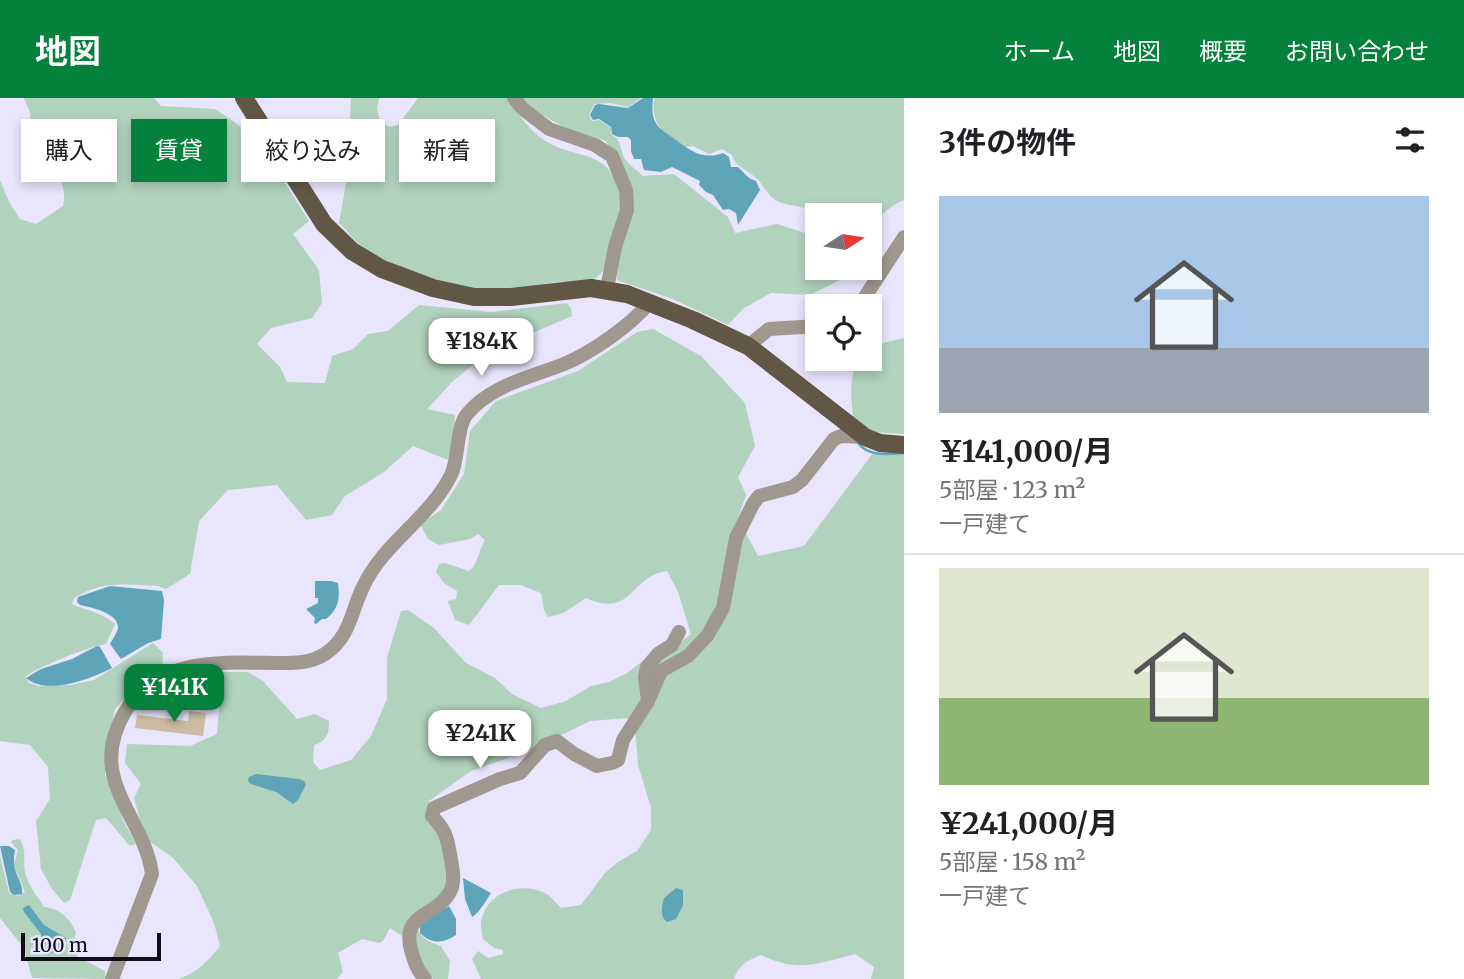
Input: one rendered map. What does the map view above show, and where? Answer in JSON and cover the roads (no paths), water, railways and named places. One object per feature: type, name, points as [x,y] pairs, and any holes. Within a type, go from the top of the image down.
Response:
[{"type":"main road","points":[[244,98],[324,224],[352,251],[382,269],[433,288],[474,297],[511,297],[590,288],[627,294],[748,346],[865,437],[880,443],[904,445]]},
{"type":"street","points":[[514,98],[523,109],[549,129],[595,145],[612,156],[626,190],[627,210],[615,247],[607,289]]},
{"type":"street","points":[[867,294],[904,237]]},
{"type":"street","points":[[112,979],[152,874],[149,856],[117,792],[112,768],[113,746],[126,710],[153,682],[176,669],[201,663],[298,663],[320,657],[332,649],[351,622],[363,586],[376,566],[401,535],[431,506],[452,474],[464,418],[482,397],[566,363],[635,320],[649,303]]},
{"type":"street","points":[[748,346],[769,329],[805,327]]},
{"type":"street","points":[[425,979],[415,965],[409,936],[411,926],[415,920],[444,899],[451,890],[453,873],[446,832],[432,816],[434,808],[520,773],[545,746],[556,741],[597,766],[618,760],[623,740],[648,701],[661,671],[688,656],[706,636],[723,608],[736,538],[759,496],[793,486],[802,480],[834,439],[841,436],[865,437]]},
{"type":"street","points":[[648,701],[645,677],[647,667],[658,654],[672,645],[679,632]]},
{"type":"water","points":[[643,98],[653,98],[655,122],[664,131],[697,153],[712,156],[723,153],[729,157],[731,167],[738,167],[756,181],[760,190],[738,225],[736,213],[729,209],[723,210],[713,195],[699,185],[700,181],[672,167],[661,172],[644,170],[641,159],[634,159],[631,140],[612,134],[611,127],[599,119],[593,120],[590,115],[595,105],[628,108]]},
{"type":"water","points":[[315,581],[338,583],[339,594],[334,611],[316,624],[315,618],[306,609],[318,603],[318,598],[315,598]]},
{"type":"water","points":[[110,586],[162,591],[164,600],[161,639],[148,643],[121,659],[110,644],[118,628],[114,618],[77,602],[78,597]]},
{"type":"water","points":[[97,646],[112,668],[81,681],[57,686],[45,686],[26,678],[41,669],[72,659]]},
{"type":"water","points":[[256,774],[299,779],[306,785],[293,804],[276,792],[251,784],[249,777]]},
{"type":"water","points":[[0,846],[9,846],[15,850],[14,865],[22,894],[14,895],[10,892]]},
{"type":"water","points":[[463,878],[491,893],[472,917],[465,899]]},
{"type":"water","points":[[676,888],[683,890],[683,905],[676,919],[667,922],[662,914],[664,898]]},
{"type":"water","points":[[29,905],[44,925],[66,938],[64,948],[47,955],[43,950],[41,934],[24,912],[23,908]]},
{"type":"water","points":[[449,906],[456,919],[456,935],[437,942],[420,933],[420,924]]},
{"type":"waterway","points":[[858,443],[873,453],[903,453]]}]
